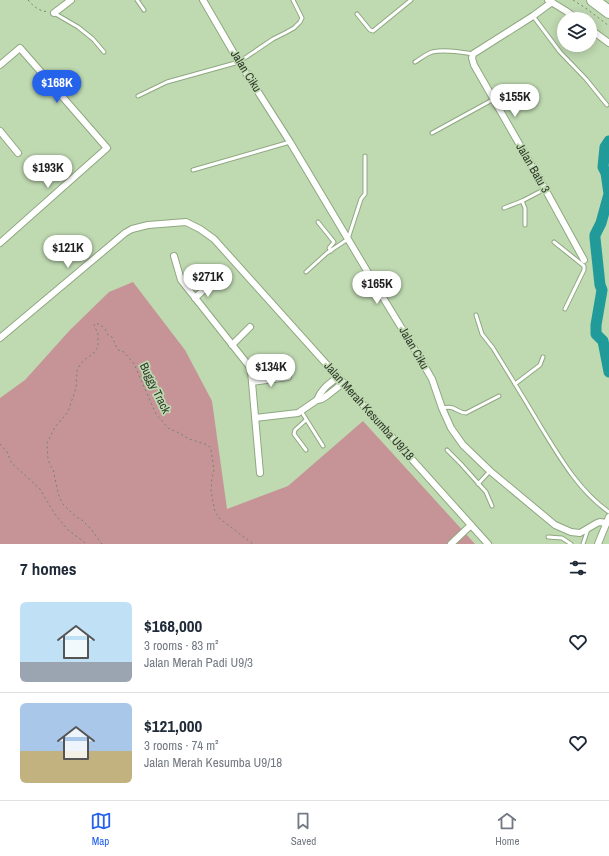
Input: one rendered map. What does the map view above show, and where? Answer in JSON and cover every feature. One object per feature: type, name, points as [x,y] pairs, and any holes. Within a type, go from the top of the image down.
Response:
[{"type":"highway","points":[[593,0],[609,12]]},
{"type":"street","points":[[54,13],[70,0]]},
{"type":"street","name":"Jalan Ciku","points":[[203,0],[239,62],[290,142],[416,350],[432,379],[451,428],[464,445],[490,472],[555,525],[571,532],[580,533],[600,522],[606,523]]},
{"type":"street","points":[[473,54],[533,16],[550,1],[567,12]]},
{"type":"street","points":[[597,35],[609,44]]},
{"type":"street","points":[[0,65],[20,48],[107,148],[0,243]]},
{"type":"street","name":"Jalan Batu 3","points":[[473,54],[472,58],[474,65],[584,260]]},
{"type":"street","points":[[0,131],[18,153]]},
{"type":"street","name":"Jalan Merah Kesumba U9/18","points":[[0,338],[124,233],[132,229],[148,225],[186,222],[200,229],[214,239],[488,544]]},
{"type":"street","points":[[174,256],[181,280],[249,366],[251,371],[260,473]]},
{"type":"street","points":[[195,298],[210,284]]},
{"type":"street","points":[[232,345],[250,327]]},
{"type":"street","points":[[252,382],[288,377]]},
{"type":"street","points":[[317,400],[319,393],[338,377]]},
{"type":"street","points":[[255,418],[298,413],[317,400],[322,399],[343,383]]},
{"type":"street","points":[[598,544],[609,517]]},
{"type":"street","points":[[451,544],[471,525]]},
{"type":"lane","points":[[137,0],[144,10]]},
{"type":"lane","points":[[138,96],[167,82],[239,62],[273,39],[294,28],[302,18],[293,0]]},
{"type":"lane","points":[[357,14],[370,30],[374,31],[411,0]]},
{"type":"lane","points":[[54,13],[78,27],[93,39],[104,52]]},
{"type":"lane","points":[[533,16],[560,52],[586,79],[607,105]]},
{"type":"lane","points":[[415,62],[431,53],[441,51],[473,54]]},
{"type":"lane","points":[[432,133],[494,99]]},
{"type":"lane","points":[[193,170],[290,142]]},
{"type":"lane","points":[[306,272],[331,250],[348,240],[365,194],[365,156]]},
{"type":"lane","points":[[504,208],[522,201],[545,189]]},
{"type":"lane","points":[[522,201],[525,208],[525,224]]},
{"type":"lane","points":[[318,222],[334,242],[329,248],[331,250]]},
{"type":"lane","points":[[554,242],[576,258],[584,266],[565,309]]},
{"type":"lane","points":[[576,258],[581,254]]},
{"type":"lane","points":[[476,314],[482,334],[493,348],[564,464],[584,491],[609,512]]},
{"type":"lane","points":[[515,384],[540,365],[543,357]]},
{"type":"lane","points":[[442,408],[453,408],[466,413],[499,396]]},
{"type":"lane","points":[[301,411],[323,446]]},
{"type":"lane","points":[[306,420],[295,430],[294,434],[306,450]]},
{"type":"lane","points":[[447,450],[486,492],[492,506]]},
{"type":"lane","points":[[478,484],[490,472]]},
{"type":"lane","points":[[583,544],[588,528]]},
{"type":"lane","points":[[548,537],[562,538],[571,544]]},
{"type":"path","points":[[28,0],[33,7],[46,12],[54,13]]},
{"type":"path","points":[[573,0],[609,26]]},
{"type":"path","name":"Buggy Track","points":[[102,544],[92,530],[62,503],[58,493],[53,469],[48,459],[47,444],[55,428],[68,412],[76,388],[77,370],[84,360],[93,354],[98,347],[98,334],[94,325],[96,323],[102,326],[112,337],[118,350],[124,352],[134,364],[156,414],[168,428],[189,439],[208,445],[211,448],[214,471],[211,491],[215,512],[220,519],[253,544]]},
{"type":"path","points":[[0,444],[7,452],[11,462],[40,489],[54,513],[68,530],[86,544]]},
{"type":"shaded area","points":[[133,282],[185,350],[212,401],[227,509],[288,486],[363,421],[475,544],[0,544],[0,398],[25,380],[70,330],[109,292]]},
{"type":"waterway","points":[[609,141],[605,147],[603,167],[606,173],[609,194],[601,223],[595,235],[600,285],[602,290],[596,325],[596,334],[603,341],[609,372]]}]
